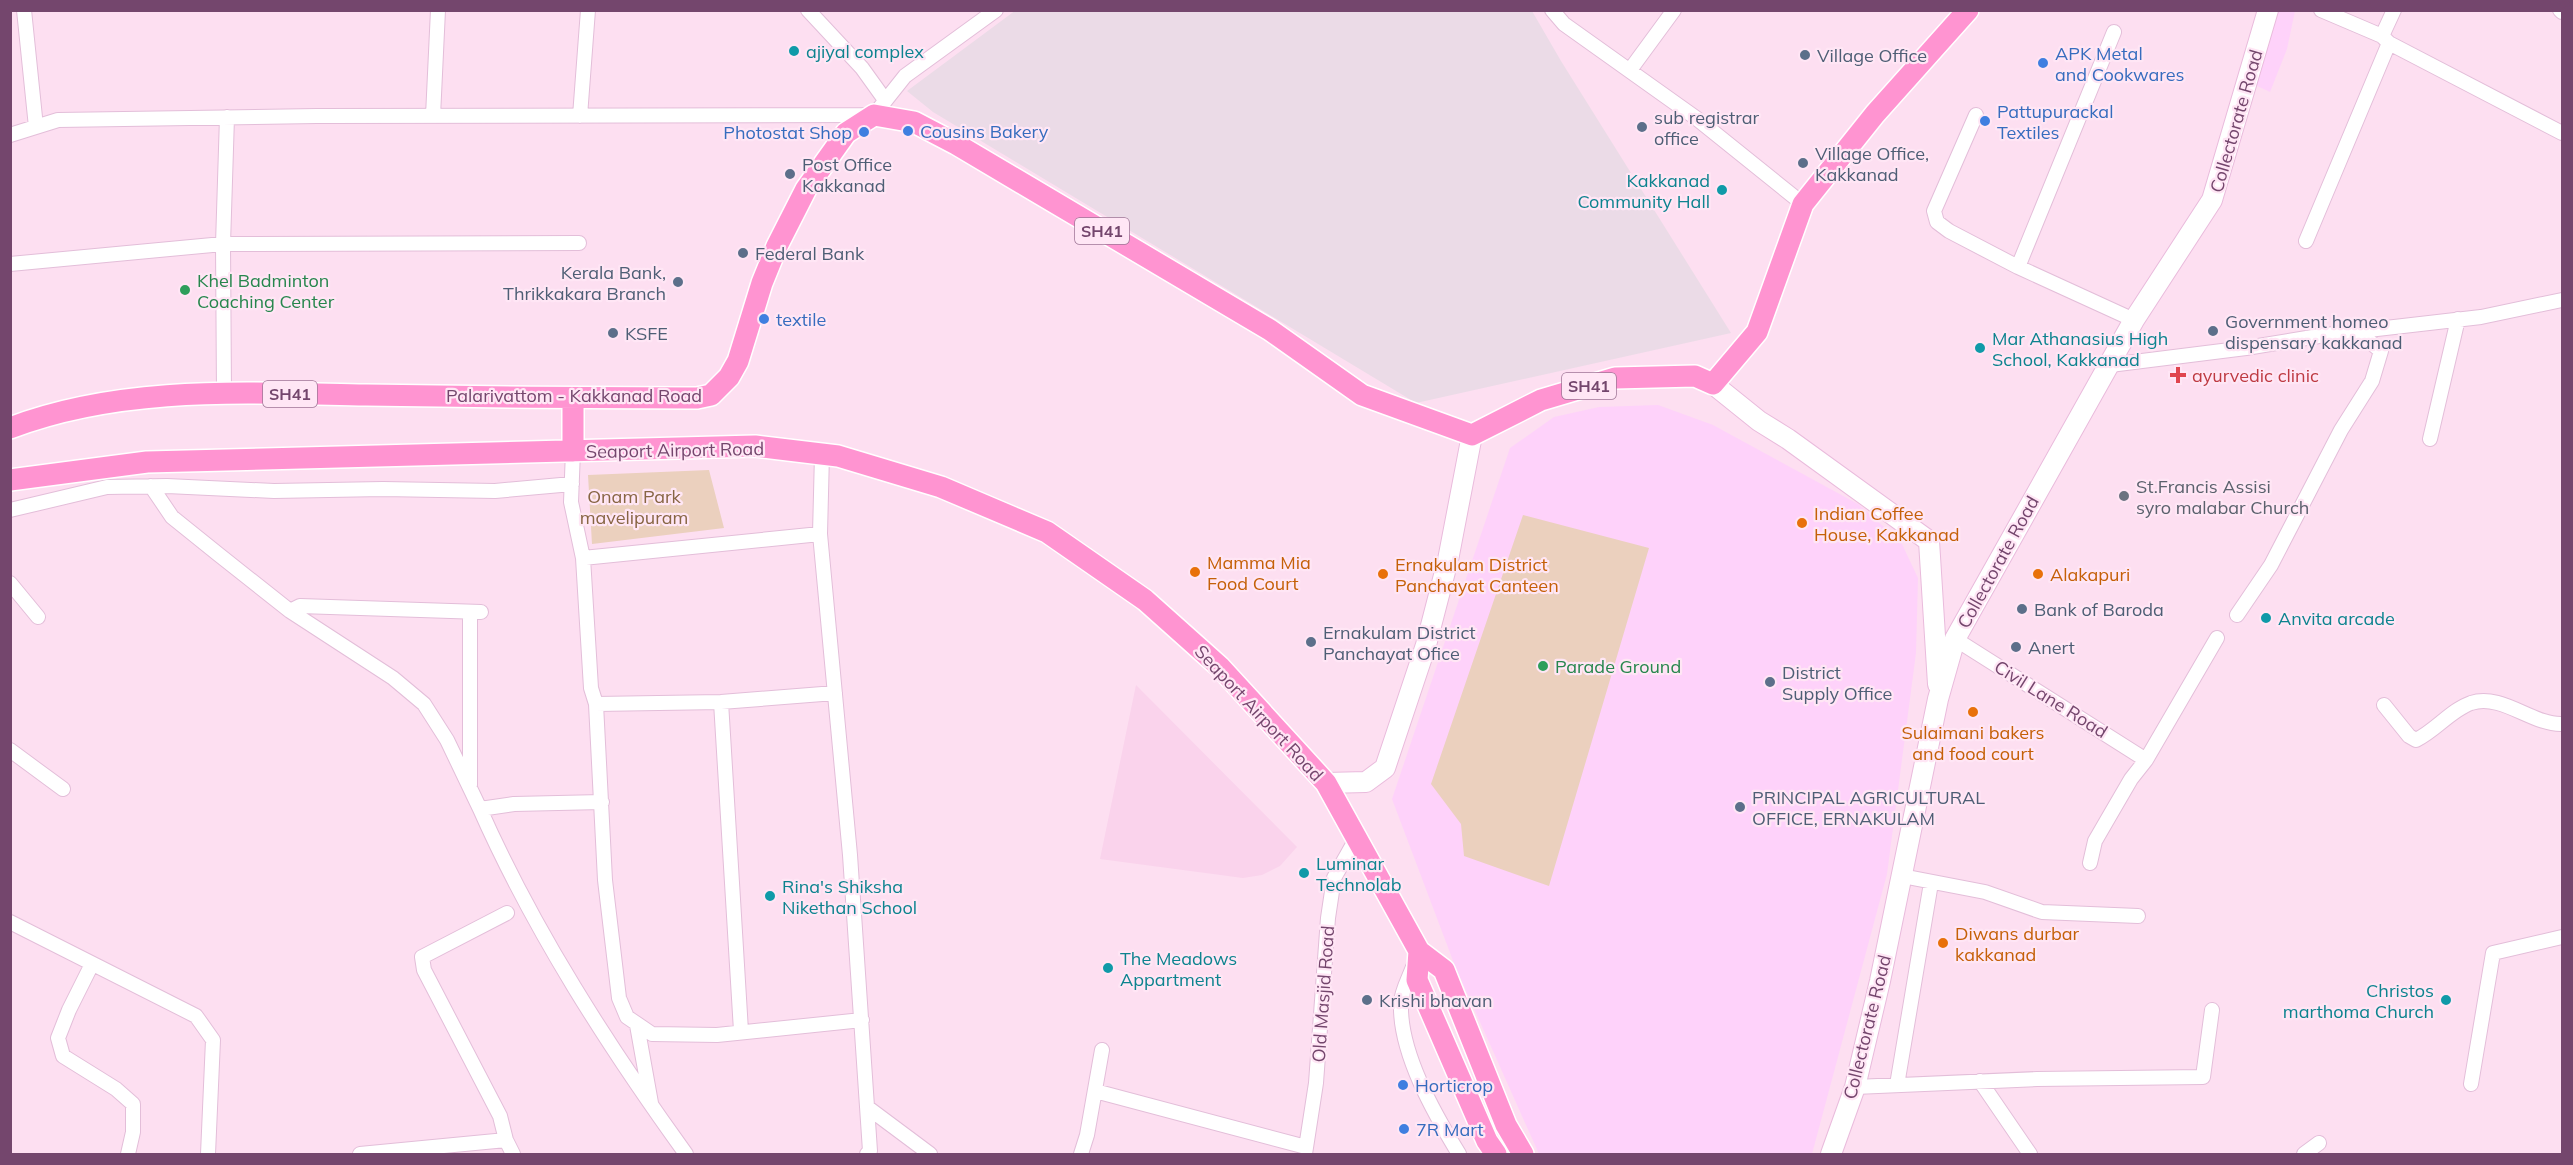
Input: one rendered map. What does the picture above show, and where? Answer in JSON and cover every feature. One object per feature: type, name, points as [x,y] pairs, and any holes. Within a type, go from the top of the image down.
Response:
[{"type":"main road","points":[[1713,384],[1757,332],[1803,204],[1875,114],[1968,10]]},
{"type":"main road","name":"Palarivattom - Kakkanad Road","points":[[10,428],[114,400],[224,393],[573,398],[697,398],[711,395],[722,387],[738,361],[762,282],[777,246],[806,189],[846,133],[879,108]]},
{"type":"main road","name":"SH41","points":[[879,108],[956,144],[1270,330],[1362,395],[1472,435],[1541,400],[1615,378],[1695,376],[1713,384]]},
{"type":"main road","points":[[573,398],[573,451]]},
{"type":"main road","name":"Seaport Airport Road","points":[[10,480],[147,462],[755,446],[838,456],[942,487],[1047,532],[1145,600],[1212,660],[1326,783],[1419,951],[1444,970],[1506,1125],[1523,1155]]},
{"type":"main road","points":[[1419,951],[1417,980],[1489,1150]]},
{"type":"street","points":[[24,10],[36,127]]},
{"type":"street","points":[[433,116],[438,10]]},
{"type":"street","points":[[580,116],[588,10]]},
{"type":"street","points":[[808,10],[862,68],[879,108]]},
{"type":"street","points":[[10,135],[58,120],[580,116],[879,108],[905,76],[996,10]]},
{"type":"street","points":[[1552,10],[1564,24],[1696,118],[1803,204]]},
{"type":"street","points":[[1630,70],[1674,10]]},
{"type":"street","name":"Collectorate Road","points":[[1831,1155],[1855,1087],[1902,876],[1938,699],[1955,639],[2134,320],[2212,200],[2268,10]]},
{"type":"street","points":[[2321,10],[2386,40],[2562,133]]},
{"type":"street","points":[[2306,241],[2386,40],[2394,10]]},
{"type":"street","points":[[2018,267],[2114,32]]},
{"type":"street","points":[[1976,115],[1934,211],[1936,222],[2018,267],[2134,320]]},
{"type":"street","points":[[224,393],[223,244],[227,117]]},
{"type":"street","points":[[10,264],[223,244],[579,243]]},
{"type":"street","points":[[2110,365],[2357,331],[2458,320],[2562,300]]},
{"type":"street","points":[[2430,440],[2458,320]]},
{"type":"street","points":[[2237,615],[2271,565],[2341,430],[2372,381],[2381,351],[2357,331]]},
{"type":"street","points":[[1713,384],[1759,421],[1788,439],[1929,541],[1938,699]]},
{"type":"street","points":[[1326,783],[1365,782],[1385,768],[1426,645],[1448,560],[1472,435]]},
{"type":"street","points":[[573,451],[571,502],[583,558],[591,688],[596,704],[605,880],[619,998],[627,1017],[652,1034],[717,1035],[862,1020]]},
{"type":"street","points":[[822,454],[820,534],[850,855],[870,1151],[867,1155]]},
{"type":"street","points":[[10,510],[107,487],[151,486],[274,491],[383,489],[495,491],[572,484]]},
{"type":"street","points":[[151,486],[172,517],[290,611],[393,678],[424,704],[447,740],[501,857],[567,976],[686,1155]]},
{"type":"street","points":[[583,558],[820,534]]},
{"type":"street","points":[[10,583],[38,617]]},
{"type":"street","points":[[290,611],[300,606],[475,612],[470,790]]},
{"type":"street","points":[[2090,863],[2095,841],[2131,779],[2146,760],[2217,638]]},
{"type":"street","name":"Civil Lane Road","points":[[1955,639],[2146,760]]},
{"type":"street","points":[[596,704],[720,702],[835,693]]},
{"type":"street","points":[[2384,705],[2409,736],[2416,740],[2472,703],[2486,701],[2545,722],[2562,724]]},
{"type":"street","points":[[720,702],[741,1031]]},
{"type":"street","points":[[10,750],[63,789]]},
{"type":"street","points":[[480,809],[514,804],[602,802]]},
{"type":"street","name":"Old Masjid Road","points":[[1305,1151],[1316,1083],[1328,918],[1334,878],[1356,838]]},
{"type":"street","points":[[1902,876],[1985,892],[2042,912],[2138,916]]},
{"type":"street","points":[[1897,1085],[1931,883]]},
{"type":"street","points":[[507,913],[422,957],[424,970],[500,1116],[506,1140],[513,1155]]},
{"type":"street","points":[[10,922],[196,1016],[213,1040],[208,1155]]},
{"type":"street","points":[[2471,1084],[2493,953],[2562,937]]},
{"type":"street","points":[[1419,951],[1400,1001],[1404,1033],[1421,1087],[1459,1155]]},
{"type":"street","points":[[92,964],[58,1038],[63,1056],[116,1089],[133,1104],[133,1132],[128,1155]]},
{"type":"street","points":[[1855,1087],[1980,1081],[2203,1077],[2212,1010]]},
{"type":"street","points":[[637,1025],[651,1104]]},
{"type":"street","points":[[1081,1155],[1087,1135],[1102,1050]]},
{"type":"street","points":[[1980,1081],[2030,1155]]},
{"type":"street","points":[[1095,1091],[1305,1151]]},
{"type":"street","points":[[867,1107],[930,1155]]},
{"type":"street","points":[[360,1155],[506,1140]]},
{"type":"street","points":[[2304,1155],[2319,1143]]},
{"type":"shaded area","points":[[1016,10],[1532,11],[1731,333],[1416,403],[933,112],[907,91]]},
{"type":"shaded area","points":[[2273,11],[2295,11],[2287,49],[2270,92],[2251,83]]},
{"type":"shaded area","points":[[1658,405],[1713,425],[1858,504],[1901,542],[1918,578],[1916,653],[1887,874],[1812,1154],[1539,1154],[1455,966],[1392,799],[1510,448],[1554,417],[1599,407]]},
{"type":"shaded area","points":[[1136,685],[1297,847],[1280,866],[1262,875],[1243,878],[1100,859]]},
{"type":"green space","name":"Onam Park mavelipuram","points":[[709,470],[724,528],[592,544],[588,475]]},
{"type":"green space","name":"Parade Ground","points":[[1523,515],[1649,548],[1549,886],[1464,856],[1461,824],[1431,784]]},
{"type":"place","name":"ajiyal complex","points":[[794,51]]},
{"type":"place","name":"Village Office","points":[[1805,55]]},
{"type":"place","name":"APK Metal and Cookwares","points":[[2043,63]]},
{"type":"place","name":"Pattupurackal Textiles","points":[[1985,121]]},
{"type":"place","name":"sub registrar office","points":[[1642,127]]},
{"type":"place","name":"Cousins Bakery","points":[[908,131]]},
{"type":"place","name":"Photostat Shop","points":[[864,132]]},
{"type":"place","name":"Village Office, Kakkanad","points":[[1803,163]]},
{"type":"place","name":"Post Office Kakkanad","points":[[790,174]]},
{"type":"place","name":"Kakkanad Community Hall","points":[[1722,190]]},
{"type":"place","name":"Federal Bank","points":[[743,253]]},
{"type":"place","name":"Kerala Bank, Thrikkakara Branch","points":[[678,282]]},
{"type":"place","name":"Khel Badminton Coaching Center","points":[[185,290]]},
{"type":"place","name":"textile","points":[[764,319]]},
{"type":"place","name":"Government homeo dispensary kakkanad","points":[[2213,331]]},
{"type":"place","name":"KSFE","points":[[613,333]]},
{"type":"place","name":"Mar Athanasius High School, Kakkanad","points":[[1980,348]]},
{"type":"place","name":"ayurvedic clinic","points":[[2178,375]]},
{"type":"place","name":"St.Francis Assisi syro malabar Church","points":[[2124,496]]},
{"type":"place","name":"Indian Coffee House, Kakkanad","points":[[1802,523]]},
{"type":"place","name":"Mamma Mia Food Court","points":[[1195,572]]},
{"type":"place","name":"Ernakulam District Panchayat Canteen","points":[[1383,574]]},
{"type":"place","name":"Alakapuri","points":[[2038,574]]},
{"type":"place","name":"Bank of Baroda","points":[[2022,609]]},
{"type":"place","name":"Anvita arcade","points":[[2266,618]]},
{"type":"place","name":"Ernakulam District Panchayat Ofice","points":[[1311,642]]},
{"type":"place","name":"Anert","points":[[2016,647]]},
{"type":"place","name":"Parade Ground","points":[[1543,666]]},
{"type":"place","name":"District Supply Office","points":[[1770,682]]},
{"type":"place","name":"Sulaimani bakers and food court","points":[[1973,712]]},
{"type":"place","name":"PRINCIPAL AGRICULTURAL OFFICE, ERNAKULAM","points":[[1740,807]]},
{"type":"place","name":"Luminar Technolab","points":[[1304,873]]},
{"type":"place","name":"Rina's Shiksha Nikethan School","points":[[770,896]]},
{"type":"place","name":"Diwans durbar kakkanad","points":[[1943,943]]},
{"type":"place","name":"The Meadows Appartment","points":[[1108,968]]},
{"type":"place","name":"Krishi bhavan","points":[[1367,1000]]},
{"type":"place","name":"Christos marthoma Church","points":[[2446,1000]]},
{"type":"place","name":"Horticrop","points":[[1403,1085]]},
{"type":"place","name":"7R Mart","points":[[1404,1129]]}]
